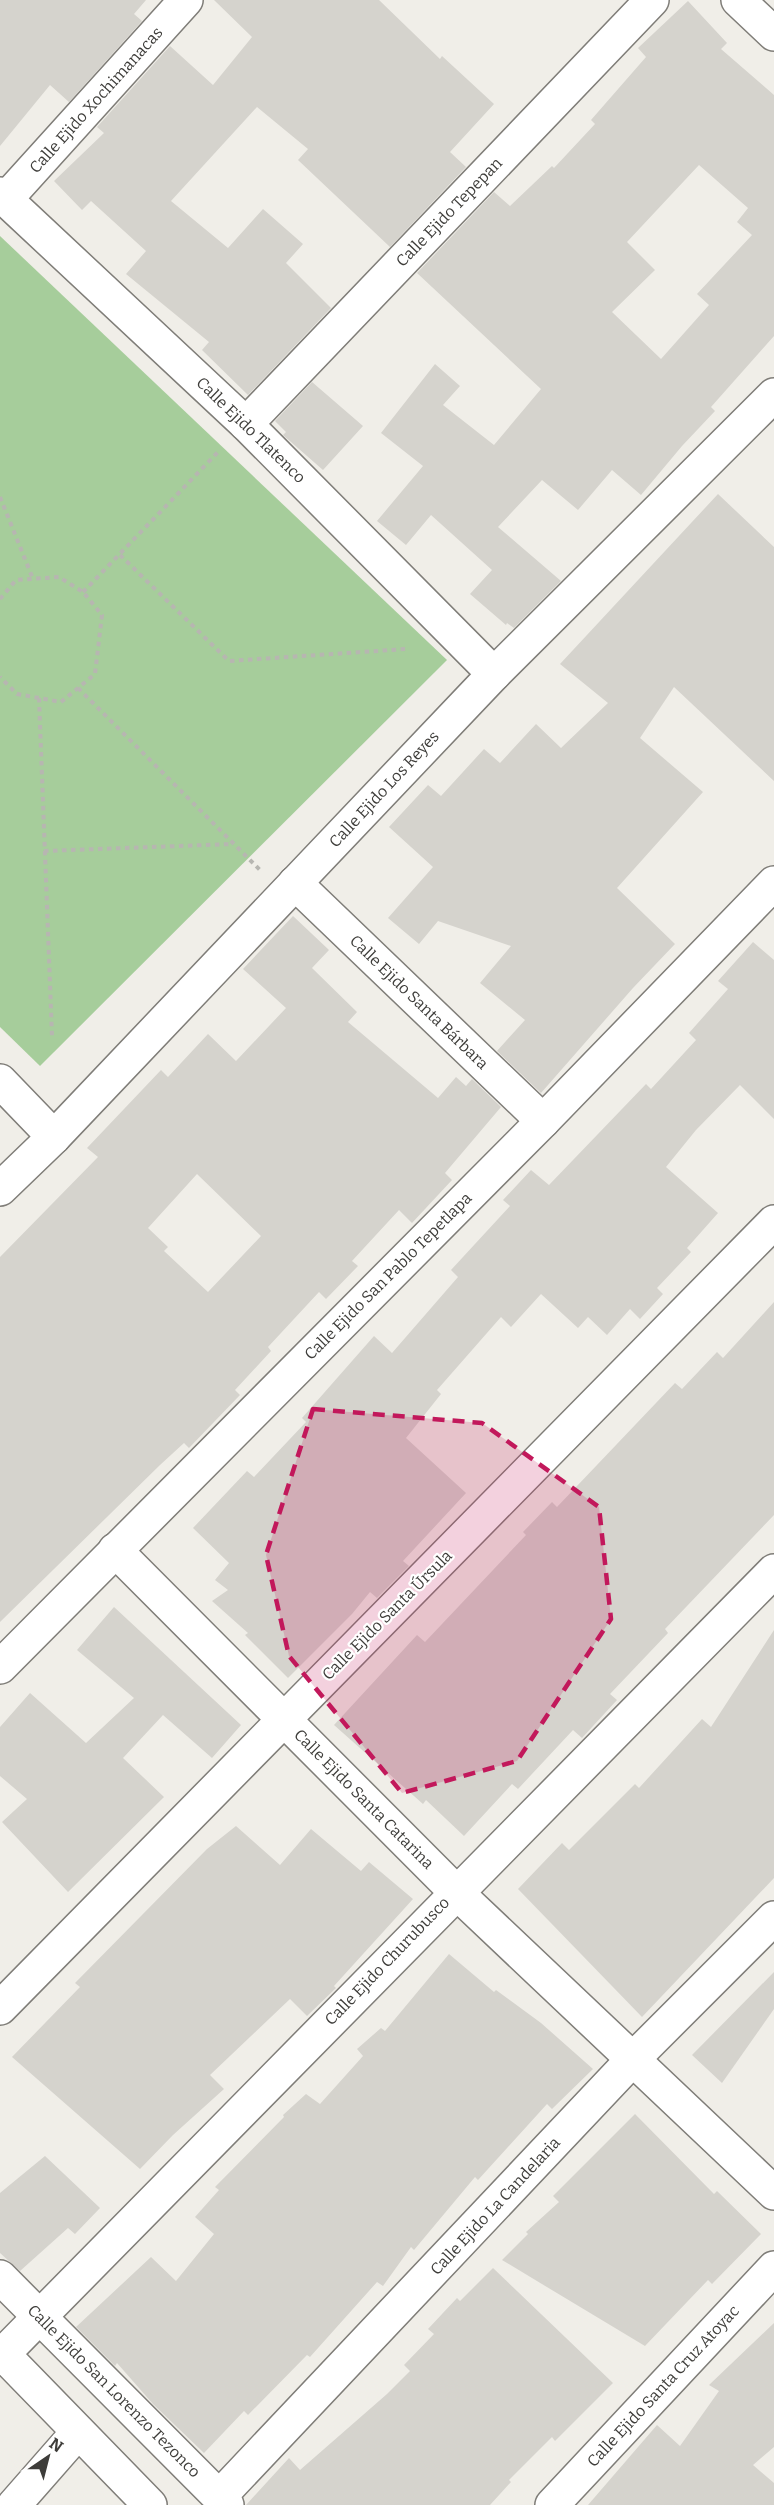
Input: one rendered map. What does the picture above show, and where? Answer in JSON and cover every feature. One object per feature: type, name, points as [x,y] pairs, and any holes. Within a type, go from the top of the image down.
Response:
[{"type":"street","name":"Calle Ejido Xochimanacas","points":[[3,197],[186,0]]},
{"type":"street","name":"Calle Ejido Tepepan","points":[[246,424],[652,0]]},
{"type":"street","points":[[738,0],[774,34]]},
{"type":"street","name":"Calle Ejido Tlatenco","points":[[3,197],[246,424],[494,674]]},
{"type":"street","name":"Calle Ejido Los Reyes","points":[[0,1190],[54,1137],[494,674],[774,395]]},
{"type":"street","name":"Calle Ejido Santa Bárbara","points":[[290,889],[543,1121]]},
{"type":"street","name":"Calle Ejido San Pablo Tepetlapa","points":[[0,1667],[543,1121],[768,902]]},
{"type":"street","points":[[0,1081],[54,1137]]},
{"type":"street","name":"Calle Ejido Santa Úrsula","points":[[0,2008],[774,1222]]},
{"type":"street","name":"Calle Ejido Santa Catarina","points":[[116,1550],[456,1892],[634,2058],[774,2193]]},
{"type":"street","name":"Calle Ejido Churubusco","points":[[2,2352],[774,1571]]},
{"type":"street","name":"Calle Ejido La Candelaria","points":[[223,2501],[634,2058],[774,1918]]},
{"type":"street","name":"Calle Ejido Santa Cruz Atoyac","points":[[552,2505],[774,2268]]},
{"type":"street","name":"Calle Ejido San Lorenzo Tezonco","points":[[0,2277],[223,2501]]},
{"type":"street","points":[[2,2352],[150,2505]]},
{"type":"street","points":[[14,2505],[78,2432]]},
{"type":"path","points":[[83,592],[246,424]]},
{"type":"path","points":[[0,497],[33,579]]},
{"type":"path","points":[[120,555],[230,661],[406,649]]},
{"type":"path","points":[[0,599],[16,580],[59,577],[83,592],[102,615],[95,674],[61,702],[17,694],[1,680]]},
{"type":"path","points":[[78,688],[233,844],[290,889]]},
{"type":"path","points":[[39,698],[52,1036]]},
{"type":"path","points":[[45,851],[233,844]]},
{"type":"highlighted area","points":[[313,1409],[482,1423],[599,1507],[611,1619],[517,1761],[402,1793],[289,1656],[266,1555]]},
{"type":"green space","points":[[0,236],[447,660],[40,1066],[0,1027]]},
{"type":"building","points":[[0,0],[146,0],[134,14],[142,21],[69,102],[50,85],[0,146]]},
{"type":"building","points":[[214,0],[379,0],[440,59],[442,56],[494,104],[450,152],[466,167],[390,247],[298,160],[308,149],[257,107],[171,201],[228,248],[263,209],[303,244],[286,263],[331,308],[248,395],[202,350],[209,342],[126,274],[146,251],[91,201],[82,210],[54,181],[104,133],[97,127],[170,46],[213,85],[252,37]]},
{"type":"building","points":[[688,1],[727,43],[721,49],[774,95],[774,336],[711,407],[715,411],[641,495],[612,470],[578,510],[542,480],[498,527],[561,581],[514,628],[507,623],[506,625],[470,594],[492,570],[431,515],[406,545],[377,521],[423,466],[381,433],[435,364],[460,386],[443,405],[494,445],[541,389],[417,273],[494,192],[510,206],[552,166],[554,168],[595,124],[591,120],[646,57],[638,48]],"holes":[[[699,165],[748,208],[737,222],[752,235],[697,294],[709,305],[661,359],[612,312],[655,270],[627,242]]]},
{"type":"building","points":[[312,382],[363,426],[323,470],[283,435],[286,432],[275,421]]},
{"type":"building","points":[[718,494],[774,547],[774,781],[674,687],[640,738],[703,792],[617,888],[675,944],[633,988],[541,1093],[497,1051],[525,1020],[480,983],[511,946],[438,921],[419,944],[388,918],[433,867],[389,827],[428,785],[441,796],[484,749],[500,763],[536,724],[561,748],[608,703],[560,664]]},
{"type":"building","points":[[293,916],[329,950],[312,968],[357,1012],[348,1022],[438,1098],[456,1077],[466,1086],[472,1079],[501,1107],[445,1173],[452,1180],[412,1223],[399,1210],[352,1261],[358,1266],[326,1299],[319,1292],[268,1347],[271,1351],[235,1390],[240,1395],[189,1448],[184,1443],[160,1465],[0,1622],[0,1257],[98,1157],[87,1148],[161,1070],[168,1077],[208,1034],[236,1061],[286,1008],[243,969]],"holes":[[[197,1174],[261,1236],[208,1292],[164,1251],[168,1247],[148,1228]]]},
{"type":"building","points":[[753,942],[774,960],[774,1119],[740,1085],[696,1130],[666,1167],[718,1213],[687,1248],[691,1252],[657,1288],[663,1294],[640,1319],[630,1309],[607,1335],[588,1317],[578,1328],[541,1294],[511,1327],[501,1317],[437,1390],[441,1394],[406,1438],[466,1493],[403,1561],[409,1566],[377,1598],[370,1592],[352,1614],[288,1678],[245,1635],[248,1633],[212,1601],[228,1590],[215,1580],[229,1563],[193,1528],[247,1471],[254,1477],[306,1422],[302,1418],[374,1336],[392,1353],[458,1277],[451,1270],[510,1206],[503,1200],[531,1170],[549,1185],[646,1084],[651,1089],[696,1040],[689,1033],[728,989],[718,981]]},
{"type":"building","points":[[774,1302],[774,1515],[665,1629],[668,1633],[610,1694],[617,1700],[582,1738],[573,1730],[518,1789],[512,1784],[464,1836],[426,1800],[423,1804],[334,1725],[417,1635],[425,1642],[526,1535],[523,1532],[552,1502],[557,1507],[675,1383],[682,1389],[717,1352],[723,1358]]},
{"type":"building","points":[[114,1607],[241,1725],[212,1758],[163,1715],[123,1758],[164,1797],[68,1892],[2,1822],[27,1799],[0,1776],[0,1727],[30,1693],[86,1743],[134,1698],[77,1650]]},
{"type":"building","points":[[774,1630],[774,1878],[642,2017],[518,1889],[562,1843],[569,1850],[635,1784],[639,1788],[702,1719],[711,1727]]},
{"type":"building","points":[[236,1826],[280,1865],[311,1829],[361,1871],[369,1862],[413,1899],[334,1986],[336,1988],[307,2016],[290,1999],[210,2075],[224,2089],[173,2135],[140,2169],[12,2057],[80,1987],[75,1983],[207,1849]]},
{"type":"building","points":[[449,1954],[494,1992],[496,1990],[541,2023],[593,2069],[552,2109],[547,2104],[478,2180],[475,2177],[414,2250],[411,2247],[383,2286],[377,2282],[310,2357],[307,2355],[248,2415],[244,2411],[204,2453],[153,2404],[117,2363],[115,2366],[76,2327],[151,2257],[176,2281],[214,2234],[195,2217],[219,2190],[215,2187],[306,2094],[320,2104],[363,2056],[357,2049],[381,2028],[385,2031]]},
{"type":"building","points":[[774,1972],[774,2009],[722,2083],[692,2055]]},
{"type":"building","points":[[635,2114],[714,2194],[717,2191],[761,2234],[712,2284],[708,2280],[645,2346],[502,2260],[528,2234],[526,2232],[559,2202],[553,2196]]},
{"type":"building","points":[[45,2156],[100,2208],[75,2234],[68,2228],[20,2271],[0,2253],[0,2193]]},
{"type":"building","points":[[493,2268],[613,2383],[555,2441],[552,2437],[509,2480],[511,2482],[490,2505],[246,2505],[289,2458],[300,2470],[387,2394],[410,2371],[404,2365],[434,2334],[428,2329],[457,2298],[460,2301]]},
{"type":"building","points":[[774,2323],[774,2447],[753,2465],[774,2483],[774,2505],[588,2505],[657,2425],[680,2446],[719,2391],[709,2385]]}]
